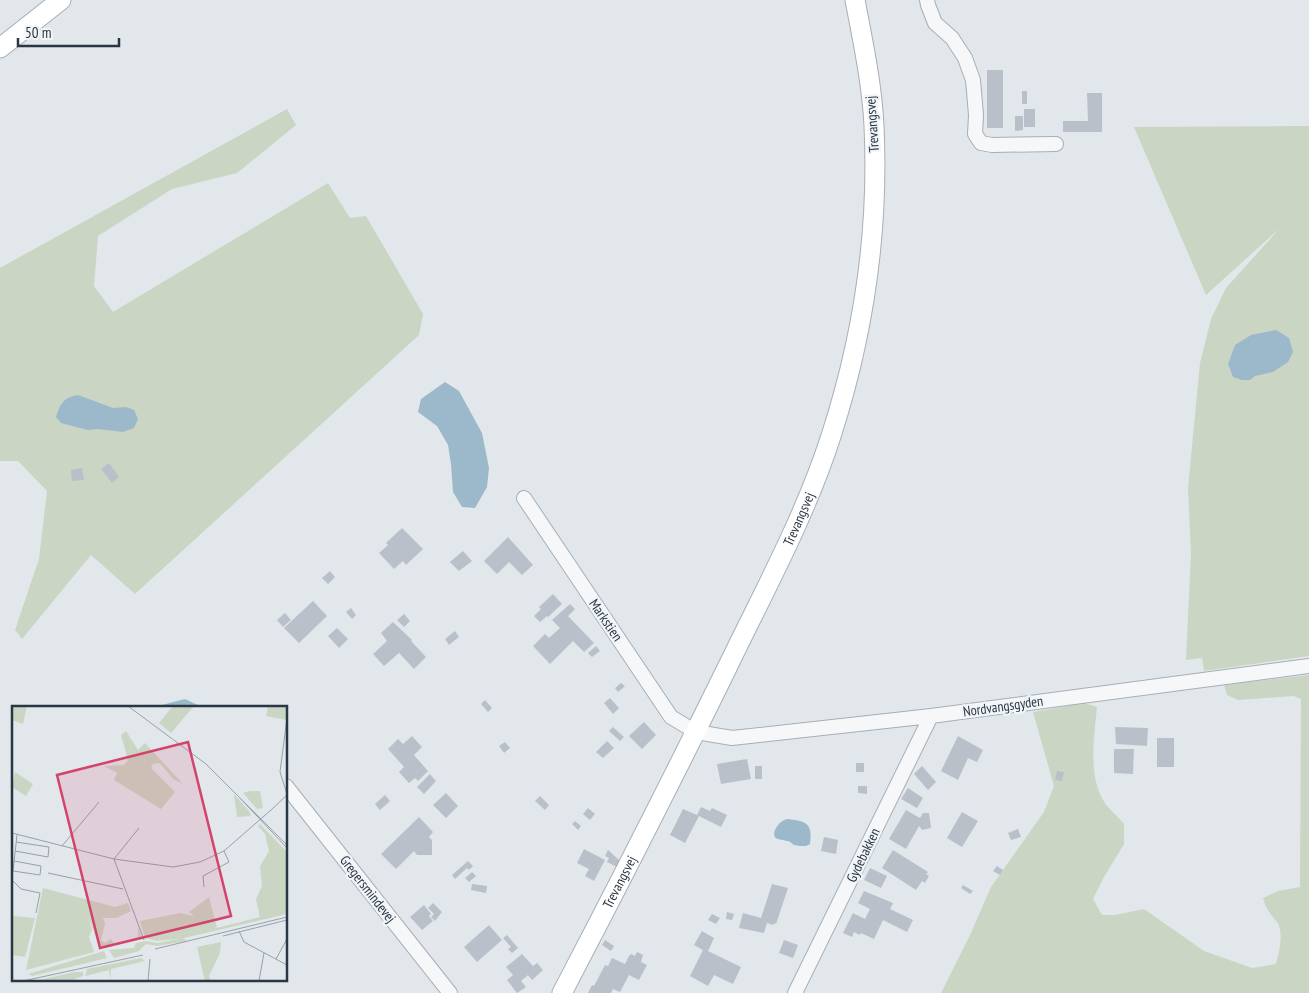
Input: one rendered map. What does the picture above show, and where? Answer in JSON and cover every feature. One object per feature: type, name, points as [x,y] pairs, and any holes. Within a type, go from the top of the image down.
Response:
[{"type":"street","points":[[0,48],[61,0]]},
{"type":"street","name":"Trevangsvej","points":[[562,993],[696,732],[775,569],[810,492],[831,438],[860,330],[870,252],[874,193],[874,126],[865,52],[855,0]]},
{"type":"street","points":[[928,0],[935,23],[952,38],[965,58],[973,80],[976,115],[975,134],[981,143],[992,146],[1056,144]]},
{"type":"street","name":"Markstien","points":[[524,498],[670,717],[696,732]]},
{"type":"street","name":"Nordvangsgyden","points":[[696,732],[732,738],[931,716],[1309,666]]},
{"type":"street","name":"Gydebakken","points":[[795,993],[931,716]]},
{"type":"street","name":"Gregersmindevej","points":[[288,789],[450,993]]},
{"type":"green space","points":[[287,109],[296,125],[237,173],[172,189],[98,236],[94,286],[113,312],[328,183],[350,218],[366,216],[423,314],[419,335],[135,594],[91,555],[22,639],[15,630],[39,559],[47,491],[18,461],[0,461],[0,268]]},
{"type":"green space","points":[[1309,126],[1309,656],[1204,671],[1202,658],[1186,660],[1191,554],[1188,488],[1200,363],[1211,319],[1226,288],[1280,228],[1206,295],[1134,127]]},
{"type":"green space","points":[[1309,675],[1309,993],[941,993],[991,887],[1044,812],[1054,786],[1033,712],[1084,703],[1097,707],[1093,755],[1098,789],[1105,803],[1124,824],[1124,844],[1093,899],[1102,915],[1115,915],[1144,909],[1204,951],[1252,968],[1276,964],[1280,931],[1263,898],[1278,891],[1300,887],[1301,699],[1294,696],[1238,700],[1227,695],[1224,685]]},
{"type":"water","points":[[1276,330],[1289,338],[1293,352],[1288,362],[1273,372],[1255,376],[1250,380],[1233,377],[1228,364],[1235,345],[1251,335]]},
{"type":"water","points":[[445,382],[459,391],[482,433],[489,468],[487,487],[475,508],[462,507],[453,492],[448,445],[437,426],[418,412],[421,399]]},
{"type":"water","points":[[78,395],[113,408],[126,407],[134,410],[138,419],[134,428],[123,432],[98,429],[88,430],[61,423],[56,417],[59,408],[66,399]]},
{"type":"water","points":[[185,699],[200,706],[158,706]]},
{"type":"water","points":[[787,819],[807,824],[811,837],[810,844],[806,846],[794,845],[789,841],[774,836],[777,826]]},
{"type":"building","points":[[987,70],[1003,70],[1003,128],[987,128]]},
{"type":"building","points":[[1022,91],[1027,91],[1027,104],[1022,104]]},
{"type":"building","points":[[1087,93],[1102,93],[1102,132],[1063,132],[1063,121],[1088,121]]},
{"type":"building","points":[[1024,109],[1035,109],[1035,127],[1024,127]]},
{"type":"building","points":[[1015,116],[1023,116],[1023,130],[1015,131]]},
{"type":"building","points":[[109,463],[119,477],[112,483],[101,469]]},
{"type":"building","points":[[82,468],[84,480],[72,481],[71,470]]},
{"type":"building","points":[[402,528],[423,549],[406,565],[403,561],[394,569],[379,553],[388,545],[386,543]]},
{"type":"building","points":[[508,537],[533,565],[522,575],[509,562],[497,574],[484,561]]},
{"type":"building","points":[[463,551],[472,561],[459,571],[450,562]]},
{"type":"building","points":[[330,571],[335,577],[328,584],[322,578]]},
{"type":"building","points":[[553,594],[562,604],[540,622],[534,616],[541,609],[539,607]]},
{"type":"building","points":[[313,601],[327,616],[299,643],[284,628]]},
{"type":"building","points":[[570,604],[575,609],[568,616],[594,643],[584,652],[573,641],[550,664],[533,646],[545,634],[549,638],[560,628],[552,620]]},
{"type":"building","points":[[351,608],[356,615],[352,619],[346,612]]},
{"type":"building","points":[[285,613],[291,620],[283,627],[277,620]]},
{"type":"building","points":[[404,614],[410,621],[404,627],[397,620]]},
{"type":"building","points":[[393,622],[426,657],[414,669],[399,653],[384,666],[373,654],[387,641],[381,633]]},
{"type":"building","points":[[337,628],[348,639],[339,648],[328,636]]},
{"type":"building","points":[[455,631],[459,637],[449,645],[445,639]]},
{"type":"building","points":[[596,646],[600,651],[592,657],[588,653]]},
{"type":"building","points":[[621,683],[625,686],[618,692],[615,688]]},
{"type":"building","points":[[610,698],[619,708],[613,714],[604,703]]},
{"type":"building","points":[[485,700],[492,708],[488,712],[481,704]]},
{"type":"building","points":[[644,722],[656,735],[642,749],[629,736]]},
{"type":"building","points":[[613,727],[624,737],[620,741],[609,731]]},
{"type":"building","points":[[1115,727],[1148,728],[1147,746],[1116,744]]},
{"type":"building","points":[[412,736],[422,747],[414,755],[428,771],[418,781],[415,778],[409,783],[399,772],[404,767],[388,749],[398,739],[403,744]]},
{"type":"building","points":[[958,736],[983,750],[977,762],[968,758],[958,780],[941,771]]},
{"type":"building","points":[[1157,738],[1174,738],[1174,767],[1157,767]]},
{"type":"building","points":[[607,741],[614,748],[603,758],[596,752]]},
{"type":"building","points":[[505,742],[510,748],[504,753],[499,746]]},
{"type":"building","points":[[1114,749],[1134,749],[1133,774],[1114,773]]},
{"type":"building","points":[[747,759],[751,779],[721,784],[717,764]]},
{"type":"building","points":[[856,763],[864,763],[864,772],[856,772]]},
{"type":"building","points":[[755,766],[762,766],[762,779],[755,779]]},
{"type":"building","points":[[922,766],[936,782],[928,790],[914,774]]},
{"type":"building","points":[[1057,771],[1064,772],[1062,781],[1055,780]]},
{"type":"building","points":[[430,774],[436,781],[424,794],[417,787]]},
{"type":"building","points":[[858,786],[867,786],[867,794],[858,793]]},
{"type":"building","points":[[908,788],[923,798],[917,808],[901,799]]},
{"type":"building","points":[[446,793],[458,806],[446,818],[433,805]]},
{"type":"building","points":[[385,795],[390,801],[380,810],[375,804]]},
{"type":"building","points":[[540,796],[549,805],[545,810],[535,801]]},
{"type":"building","points":[[701,807],[710,811],[712,808],[727,815],[721,827],[699,816],[685,843],[670,835],[683,809],[697,815]]},
{"type":"building","points":[[588,808],[595,814],[590,820],[583,814]]},
{"type":"building","points":[[906,810],[920,818],[923,813],[929,813],[931,828],[922,830],[919,826],[906,849],[889,839]]},
{"type":"building","points":[[962,812],[978,821],[962,847],[947,838]]},
{"type":"building","points":[[419,817],[433,832],[429,837],[432,840],[432,855],[417,855],[414,851],[396,869],[381,854]]},
{"type":"building","points":[[575,821],[581,826],[578,830],[572,824]]},
{"type":"building","points":[[1018,829],[1021,837],[1011,840],[1008,833]]},
{"type":"building","points":[[824,837],[838,840],[836,854],[821,851]]},
{"type":"building","points":[[584,849],[605,860],[594,881],[585,876],[589,869],[577,863]]},
{"type":"building","points":[[608,850],[620,861],[617,867],[607,862],[609,858],[605,856]]},
{"type":"building","points":[[893,850],[928,872],[926,874],[929,876],[925,883],[922,881],[916,890],[882,868]]},
{"type":"building","points":[[468,861],[473,866],[469,870],[467,868],[455,879],[452,875]]},
{"type":"building","points":[[997,866],[1003,870],[1000,875],[993,871]]},
{"type":"building","points":[[870,868],[887,876],[881,888],[864,880]]},
{"type":"building","points":[[472,872],[476,876],[469,882],[465,878]]},
{"type":"building","points":[[472,884],[487,886],[486,893],[471,890]]},
{"type":"building","points":[[772,884],[788,888],[776,924],[767,923],[764,933],[739,928],[743,913],[761,918]]},
{"type":"building","points":[[963,885],[973,891],[970,894],[961,888]]},
{"type":"building","points":[[864,891],[893,903],[890,909],[913,920],[907,932],[883,920],[874,939],[861,933],[860,935],[854,932],[852,937],[843,933],[853,913],[865,919],[870,909],[858,903]]},
{"type":"building","points":[[433,903],[442,912],[435,921],[431,917],[434,914],[428,908]]},
{"type":"building","points":[[424,905],[431,914],[429,916],[433,921],[422,930],[410,917]]},
{"type":"building","points":[[727,912],[734,914],[732,920],[726,919]]},
{"type":"building","points":[[712,914],[720,918],[716,924],[708,920]]},
{"type":"building","points":[[489,925],[502,940],[477,962],[464,947]]},
{"type":"building","points":[[702,931],[714,938],[708,951],[741,967],[733,984],[714,975],[708,986],[690,976],[703,950],[694,945]]},
{"type":"building","points":[[507,935],[518,948],[512,953],[508,949],[511,947],[503,938]]},
{"type":"building","points":[[605,940],[614,946],[611,951],[602,945]]},
{"type":"building","points":[[784,940],[798,945],[793,958],[779,953]]},
{"type":"building","points":[[637,952],[643,955],[641,962],[647,965],[639,980],[629,975],[620,992],[613,989],[611,993],[588,993],[605,965],[608,966],[612,958],[625,964],[631,954],[635,956]]},
{"type":"building","points":[[522,954],[533,966],[537,963],[543,970],[532,980],[528,975],[521,981],[526,987],[517,993],[507,980],[513,975],[506,967]]}]
